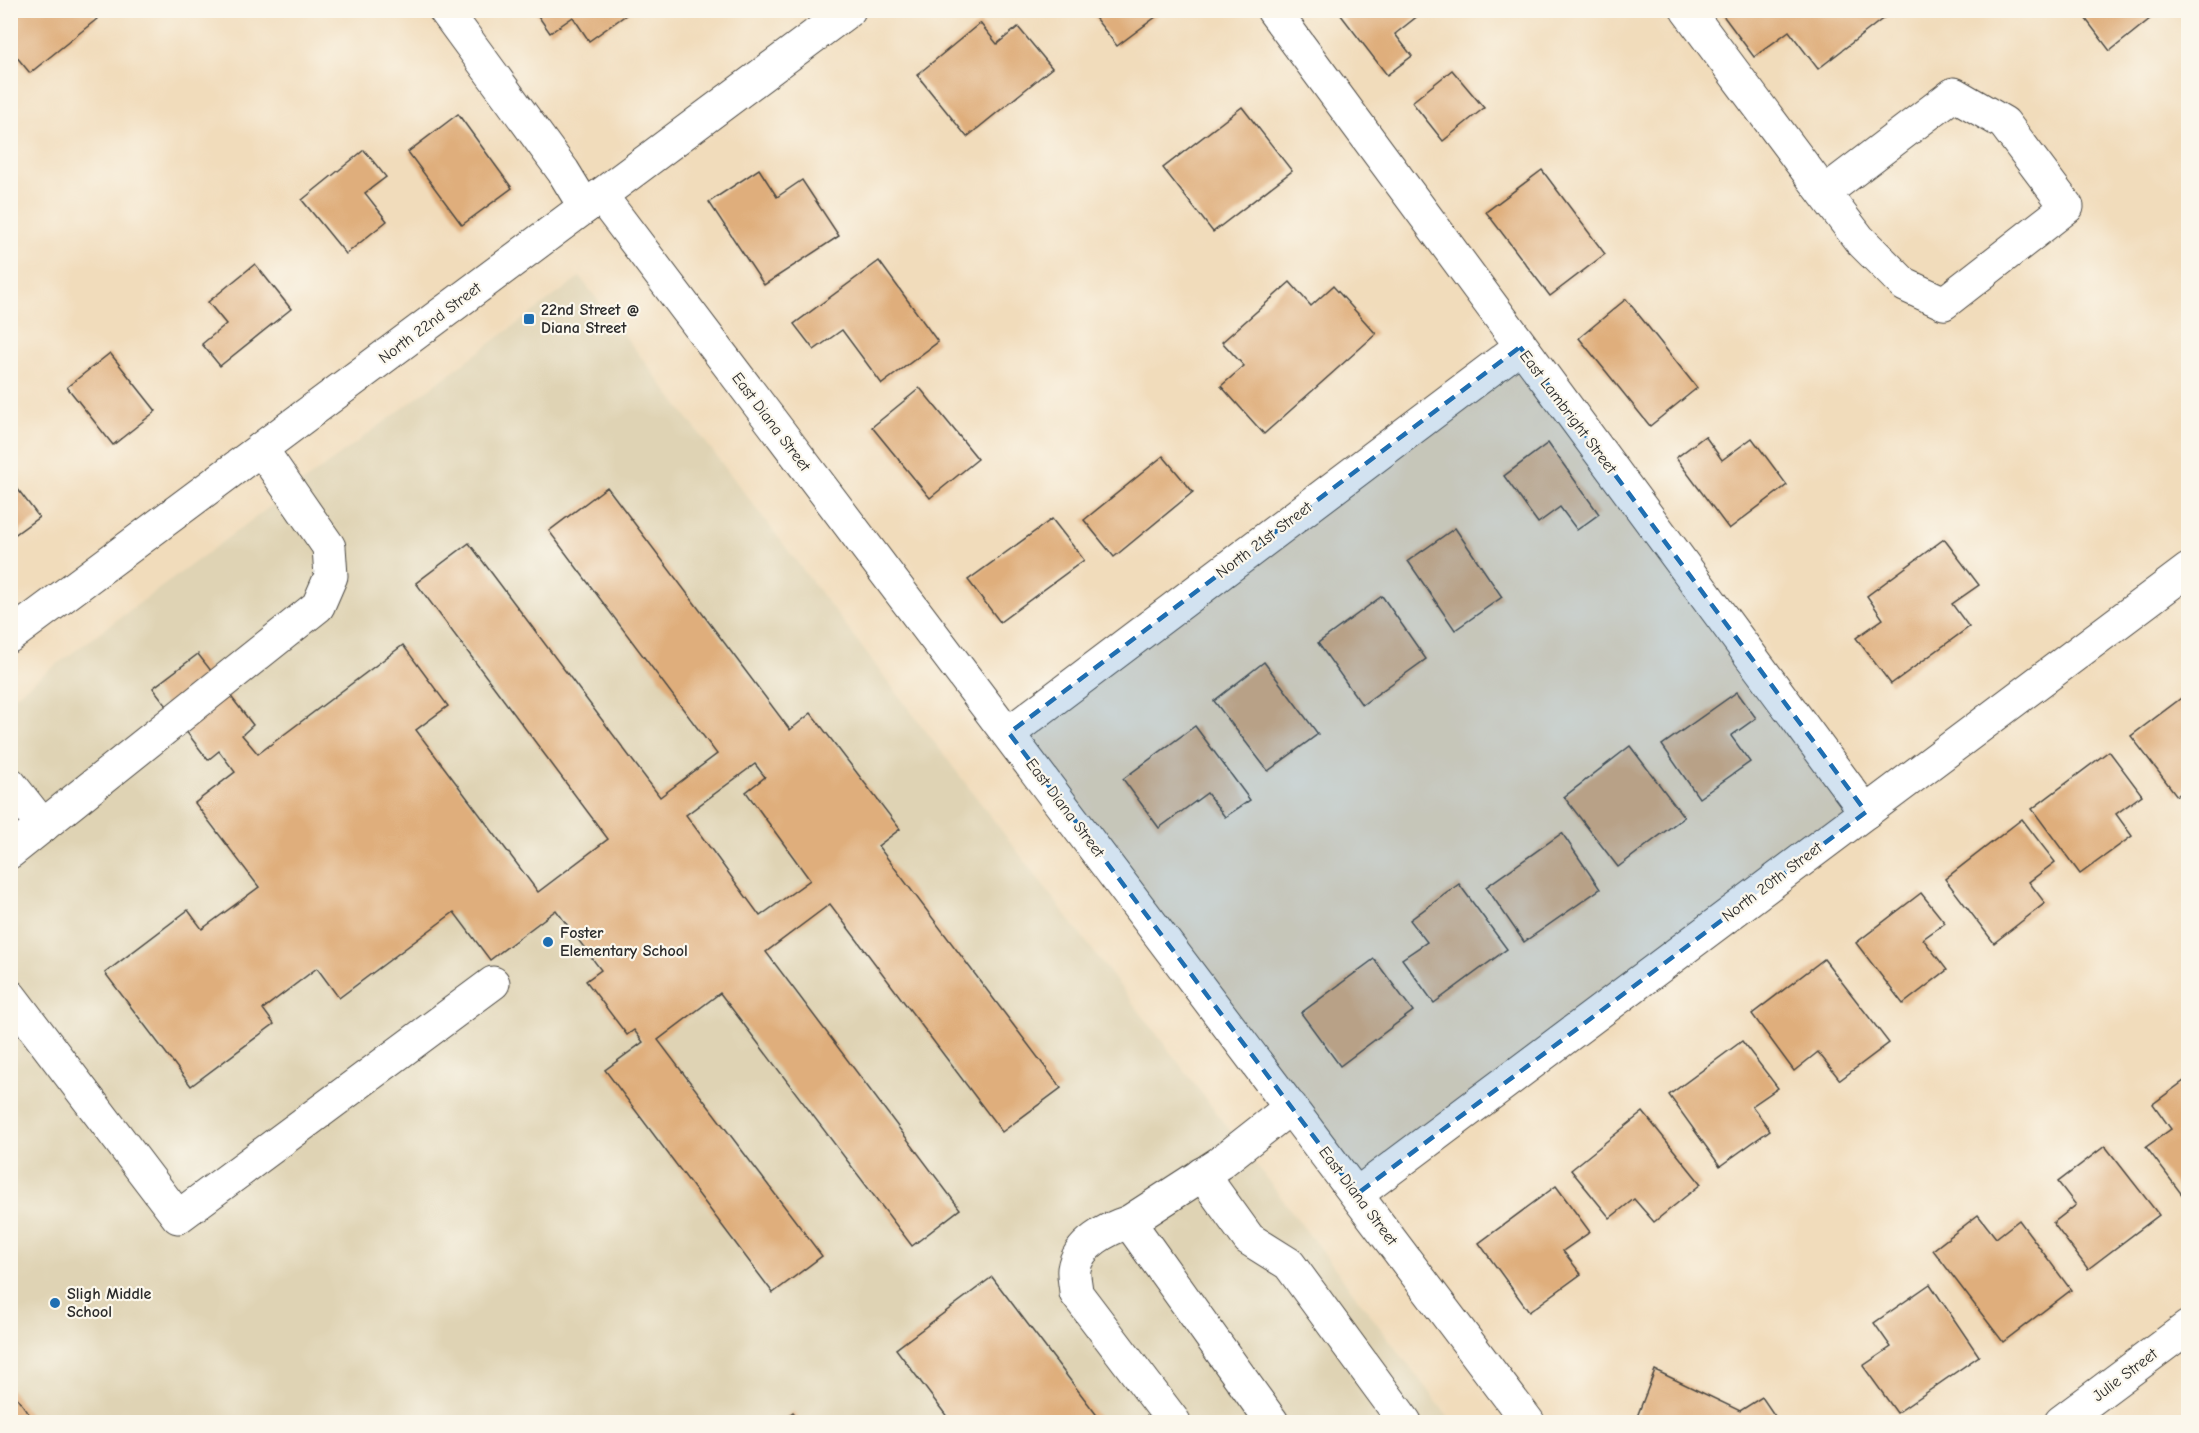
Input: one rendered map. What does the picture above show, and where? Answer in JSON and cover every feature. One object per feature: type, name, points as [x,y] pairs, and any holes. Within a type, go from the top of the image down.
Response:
[{"type":"street","name":"East Diana Street","points":[[445,10],[563,171],[593,201],[1009,734],[1357,1194],[1516,1418]]},
{"type":"street","name":"North 22nd Street","points":[[10,636],[849,10]]},
{"type":"street","name":"East Lambright Street","points":[[1273,10],[1866,812]]},
{"type":"street","points":[[1687,10],[1824,194],[1860,238],[1905,285],[1944,303],[2067,207],[2004,123],[1954,94],[1824,194]]},
{"type":"street","name":"North 21st Street","points":[[1009,734],[1520,347]]},
{"type":"street","points":[[10,852],[318,606],[331,576],[330,547],[261,449]]},
{"type":"street","name":"North 20th Street","points":[[1357,1194],[2188,570]]},
{"type":"street","points":[[10,784],[43,826]]},
{"type":"street","points":[[10,996],[178,1217],[493,984]]},
{"type":"street","points":[[1174,1422],[1076,1293],[1074,1269],[1080,1256],[1094,1239],[1114,1226],[1129,1222],[1202,1174],[1291,1107]]},
{"type":"street","points":[[1202,1174],[1249,1239],[1289,1264],[1405,1422]]},
{"type":"street","points":[[1129,1222],[1272,1422]]},
{"type":"street","name":"Julie Street","points":[[2061,1422],[2188,1327]]},
{"type":"highlighted area","points":[[1520,347],[1866,812],[1357,1194],[1009,733]]},
{"type":"shaded area","name":"Foster Elementary School","points":[[580,277],[1452,1422],[11,1422],[10,699]]},
{"type":"building","points":[[10,10],[90,10],[97,19],[30,73],[10,49]]},
{"type":"building","points":[[534,10],[633,10],[589,41],[573,17],[550,33]]},
{"type":"building","points":[[1089,10],[1165,10],[1117,46]]},
{"type":"building","points":[[1337,10],[1417,10],[1420,14],[1395,34],[1412,56],[1387,75]]},
{"type":"building","points":[[1719,10],[1894,10],[1818,69],[1789,31],[1754,57]]},
{"type":"building","points":[[2079,10],[2161,10],[2110,51]]},
{"type":"building","points":[[980,23],[997,44],[1018,27],[1052,68],[967,137],[917,75]]},
{"type":"building","points":[[1452,70],[1484,108],[1443,141],[1412,102]]},
{"type":"building","points":[[1242,107],[1292,171],[1213,232],[1163,168]]},
{"type":"building","points":[[458,114],[512,188],[462,225],[408,152]]},
{"type":"building","points":[[364,150],[386,177],[365,193],[387,221],[346,254],[302,200]]},
{"type":"building","points":[[759,169],[777,197],[802,180],[839,236],[764,285],[709,202]]},
{"type":"building","points":[[1542,170],[1605,254],[1550,296],[1486,212]]},
{"type":"building","points":[[879,261],[938,342],[882,384],[842,330],[814,350],[794,324]]},
{"type":"building","points":[[255,264],[291,309],[220,366],[202,344],[226,324],[208,302]]},
{"type":"building","points":[[1290,282],[1311,306],[1333,286],[1376,334],[1264,434],[1221,386],[1244,366],[1222,342]]},
{"type":"building","points":[[1626,299],[1697,388],[1650,426],[1579,338]]},
{"type":"building","points":[[110,353],[156,411],[113,445],[67,387]]},
{"type":"building","points":[[920,388],[978,459],[930,498],[872,427]]},
{"type":"building","points":[[1705,436],[1722,460],[1752,438],[1787,485],[1729,529],[1676,458]]},
{"type":"building","points":[[1548,443],[1599,514],[1577,530],[1560,507],[1538,523],[1504,476]]},
{"type":"building","points":[[1163,456],[1193,492],[1114,557],[1084,520]]},
{"type":"building","points":[[10,479],[39,517],[10,538]]},
{"type":"building","points":[[607,487],[790,730],[811,713],[900,829],[878,846],[1061,1088],[1002,1132],[830,904],[766,952],[960,1209],[912,1246],[720,993],[658,1040],[822,1256],[773,1293],[605,1070],[643,1042],[634,1030],[627,1035],[586,981],[601,970],[556,910],[490,960],[454,912],[339,998],[317,968],[263,1009],[274,1024],[191,1086],[105,973],[188,910],[202,929],[259,887],[195,803],[235,772],[219,751],[208,760],[153,688],[198,654],[253,725],[242,735],[258,754],[403,645],[448,706],[416,730],[538,892],[608,839],[416,583],[469,543],[660,797],[717,754],[549,531]],"holes":[[[755,764],[765,777],[746,792],[810,880],[760,916],[686,815]]]},
{"type":"building","points":[[1052,519],[1084,560],[1000,622],[968,580]]},
{"type":"building","points":[[1455,528],[1502,597],[1455,630],[1408,561]]},
{"type":"building","points":[[1944,539],[1979,585],[1952,604],[1969,627],[1891,684],[1856,638],[1883,619],[1867,596]]},
{"type":"building","points":[[1382,596],[1426,659],[1362,705],[1318,643]]},
{"type":"building","points":[[1264,662],[1318,734],[1268,771],[1214,701]]},
{"type":"building","points":[[1737,692],[1756,718],[1731,736],[1750,762],[1699,798],[1662,745]]},
{"type":"building","points":[[2188,693],[2188,787],[2177,796],[2131,736]]},
{"type":"building","points":[[1195,726],[1250,800],[1225,817],[1207,793],[1159,828],[1123,779]]},
{"type":"building","points":[[1630,746],[1684,817],[1618,867],[1564,797]]},
{"type":"building","points":[[2109,751],[2142,795],[2116,814],[2132,836],[2080,874],[2032,809]]},
{"type":"building","points":[[2022,819],[2055,862],[2029,882],[2045,903],[1994,943],[1945,879]]},
{"type":"building","points":[[1562,833],[1600,889],[1524,942],[1486,887]]},
{"type":"building","points":[[1459,884],[1507,949],[1434,1003],[1402,959],[1427,942],[1410,920]]},
{"type":"building","points":[[1921,893],[1945,923],[1923,939],[1947,970],[1903,1004],[1856,943]]},
{"type":"building","points":[[1374,959],[1413,1011],[1340,1066],[1301,1013]]},
{"type":"building","points":[[1824,959],[1889,1043],[1840,1080],[1818,1052],[1794,1071],[1752,1014]]},
{"type":"building","points":[[1742,1041],[1778,1088],[1752,1106],[1770,1130],[1720,1166],[1669,1095]]},
{"type":"building","points":[[2188,1078],[2188,1192],[2183,1196],[2146,1147],[2171,1129],[2153,1104]]},
{"type":"building","points":[[1643,1112],[1701,1184],[1654,1222],[1634,1199],[1610,1218],[1571,1170]]},
{"type":"building","points":[[2105,1146],[2159,1215],[2088,1269],[2053,1223],[2076,1205],[2058,1182]]},
{"type":"building","points":[[1556,1186],[1590,1232],[1563,1251],[1581,1274],[1529,1312],[1479,1243]]},
{"type":"building","points":[[1978,1215],[1996,1238],[2019,1220],[2071,1290],[2003,1342],[1933,1250]]},
{"type":"building","points":[[992,1277],[1102,1422],[951,1422],[896,1349]]},
{"type":"building","points":[[1930,1284],[1979,1356],[1897,1413],[1863,1366],[1891,1347],[1874,1323]]},
{"type":"building","points":[[1655,1370],[1740,1411],[1762,1397],[1779,1422],[1635,1422]]},
{"type":"building","points":[[10,1388],[35,1422],[10,1422]]},
{"type":"building","points":[[793,1412],[801,1422],[780,1422]]},
{"type":"place","name":"22nd Street @ Diana Street","points":[[529,319]]},
{"type":"place","name":"Foster Elementary School","points":[[548,942]]},
{"type":"place","name":"Sligh Middle School","points":[[55,1303]]}]
